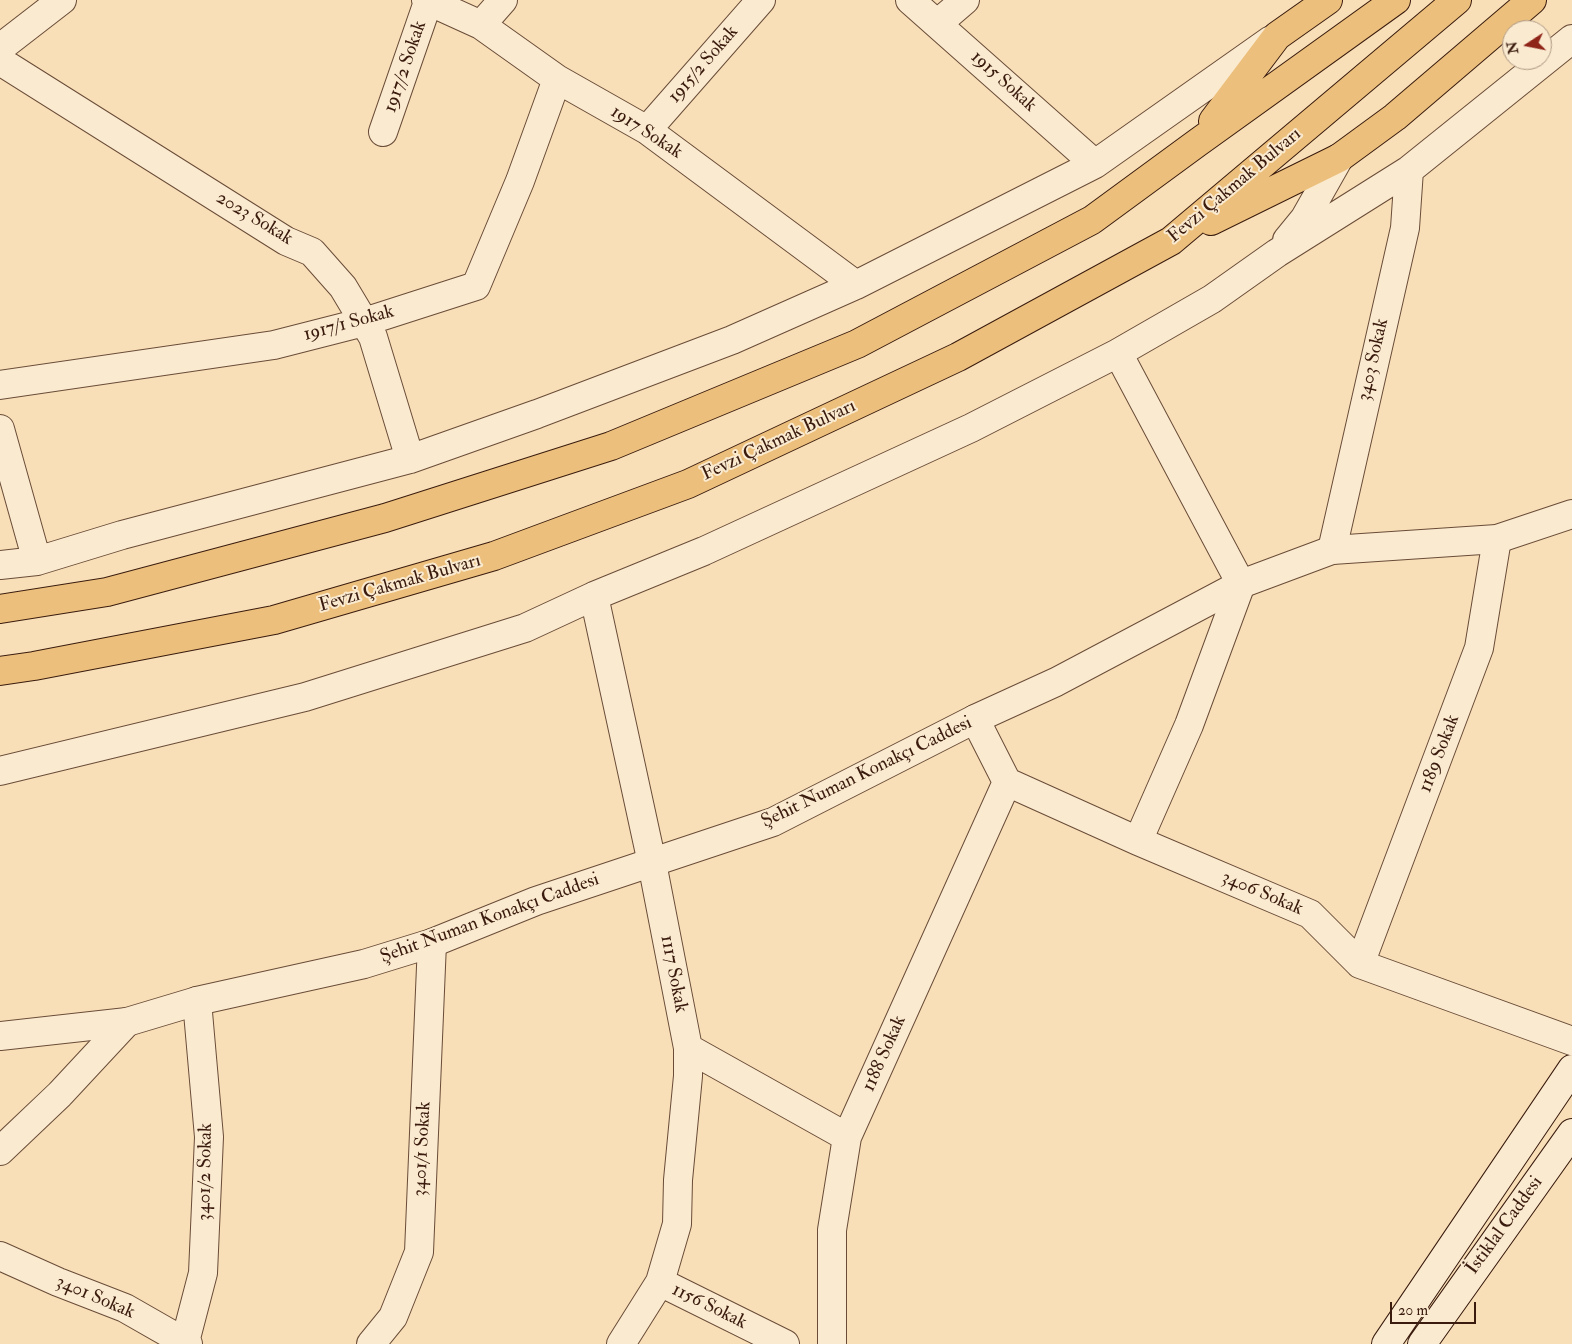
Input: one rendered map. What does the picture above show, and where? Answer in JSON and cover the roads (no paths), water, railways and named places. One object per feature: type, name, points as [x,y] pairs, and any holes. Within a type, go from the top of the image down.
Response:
[{"type":"main road","points":[[1197,143],[1276,36],[1328,0]]},
{"type":"main road","points":[[0,609],[107,592],[385,518],[611,446],[857,344],[1092,220],[1396,0]]},
{"type":"main road","name":"Fevzi Çakmak Bulvarı","points":[[0,670],[34,666],[274,620],[503,553],[688,484],[958,357],[1172,241],[1457,0]]},
{"type":"main road","points":[[1172,241],[1339,158],[1395,118],[1532,0]]},
{"type":"street","points":[[0,48],[62,0]]},
{"type":"street","points":[[481,25],[503,0]]},
{"type":"street","name":"1915/2 Sokak","points":[[647,130],[760,0]]},
{"type":"street","name":"1915 Sokak","points":[[910,0],[1095,164]]},
{"type":"street","points":[[937,24],[965,0]]},
{"type":"street","name":"1917 Sokak","points":[[427,1],[481,25],[557,79],[647,130],[856,285]]},
{"type":"street","name":"1917/2 Sokak","points":[[383,132],[427,1]]},
{"type":"street","points":[[0,565],[37,562],[122,535],[410,459],[537,414],[732,340],[856,285],[1095,164],[1276,36]]},
{"type":"street","points":[[0,771],[305,697],[524,628],[594,596],[704,551],[971,428],[1118,353],[1212,299],[1277,253],[1409,170],[1572,39]]},
{"type":"street","name":"2023 Sokak","points":[[0,61],[286,241],[312,252],[343,287],[374,337],[410,459]]},
{"type":"street","name":"1917/1 Sokak","points":[[0,384],[274,345],[364,322],[476,286],[520,181],[557,79]]},
{"type":"street","points":[[1277,253],[1305,218],[1339,158]]},
{"type":"street","name":"3403 Sokak","points":[[1332,550],[1404,228],[1409,170]]},
{"type":"street","points":[[1118,353],[1241,584],[1189,725],[1138,841]]},
{"type":"street","points":[[0,430],[37,562]]},
{"type":"street","name":"Şehit Numan Konakçı Caddesi","points":[[0,1036],[127,1022],[197,1001],[364,964],[432,942],[536,901],[773,822],[975,719],[1056,682],[1241,584],[1332,550],[1497,539],[1572,514]]},
{"type":"street","name":"1189 Sokak","points":[[1360,964],[1479,648],[1497,539]]},
{"type":"street","name":"1117 Sokak","points":[[594,596],[652,863],[688,1048],[688,1076],[678,1180],[677,1224],[660,1282],[621,1344]]},
{"type":"street","points":[[975,719],[1007,782]]},
{"type":"street","name":"3406 Sokak","points":[[1007,782],[1138,841],[1310,914],[1360,964],[1572,1041]]},
{"type":"street","name":"1188 Sokak","points":[[832,1344],[832,1230],[847,1138],[1007,782]]},
{"type":"street","name":"3401/1 Sokak","points":[[371,1344],[393,1317],[419,1252],[432,942]]},
{"type":"street","name":"3401/2 Sokak","points":[[187,1343],[203,1273],[209,1137],[197,1001]]},
{"type":"street","points":[[0,1151],[60,1094],[127,1022]]},
{"type":"street","points":[[688,1048],[847,1138]]},
{"type":"street","points":[[1386,1344],[1572,1069]]},
{"type":"street","name":"İstiklal Caddesi","points":[[1422,1344],[1572,1133]]},
{"type":"street","name":"3401 Sokak","points":[[0,1256],[58,1282],[125,1308],[187,1343]]},
{"type":"street","name":"1156 Sokak","points":[[660,1282],[785,1344]]}]
